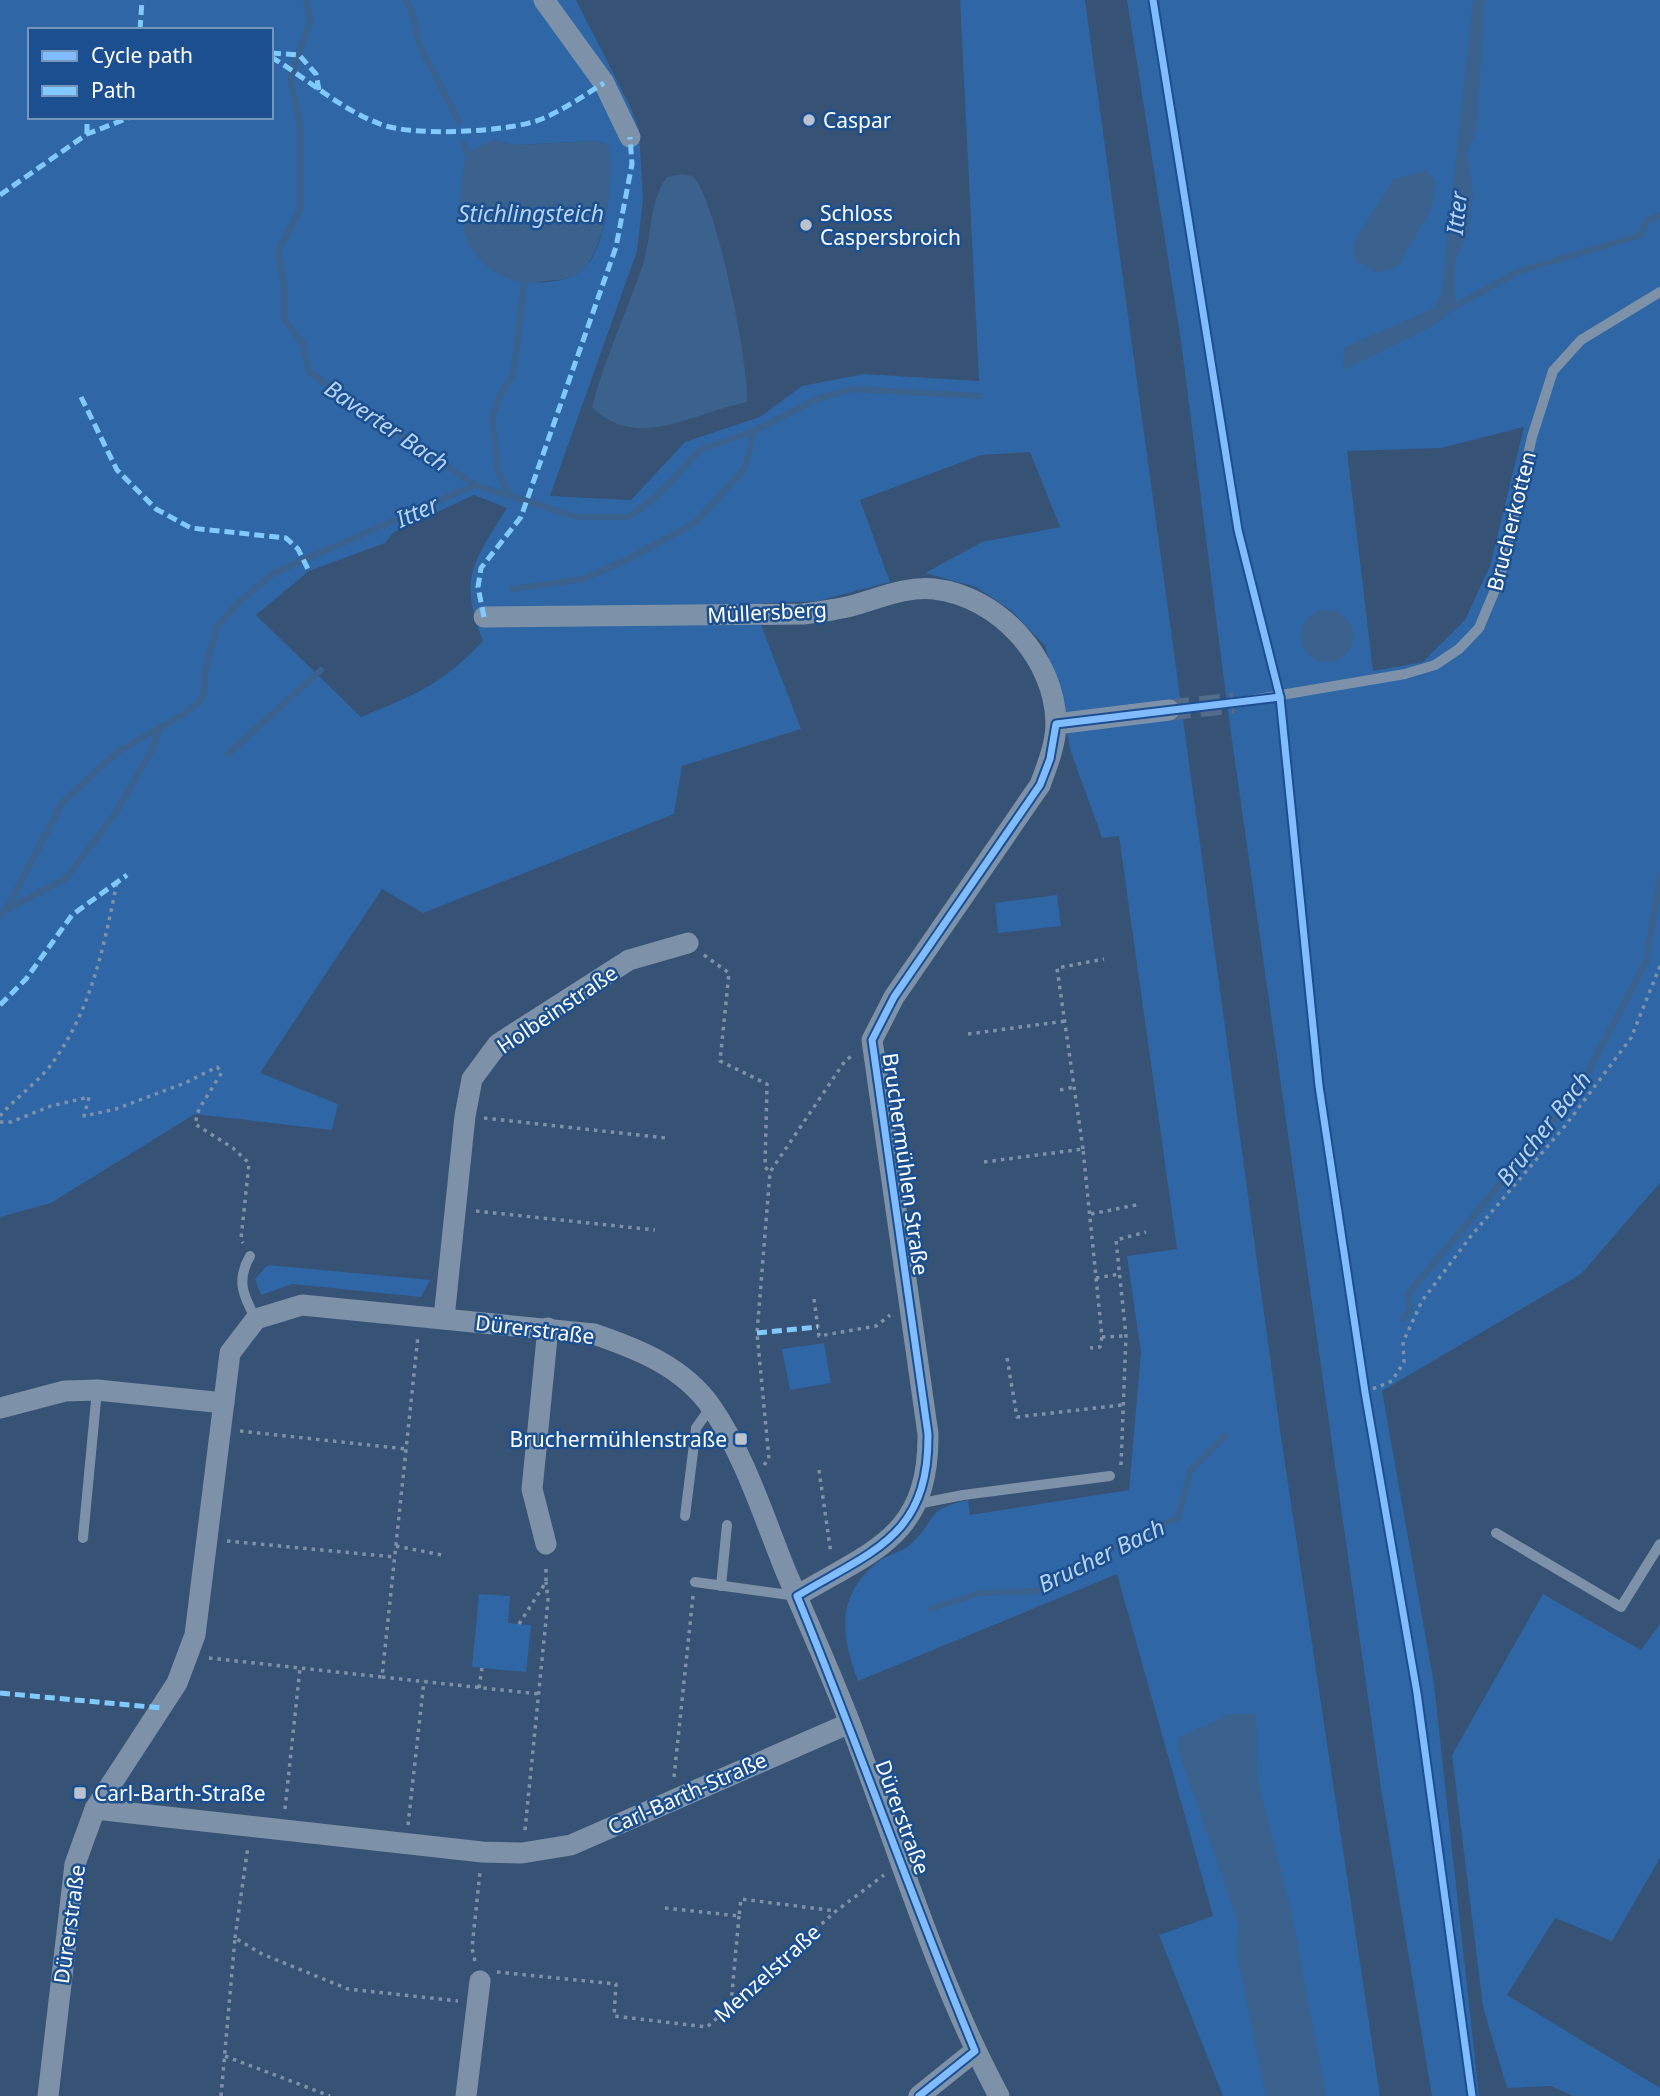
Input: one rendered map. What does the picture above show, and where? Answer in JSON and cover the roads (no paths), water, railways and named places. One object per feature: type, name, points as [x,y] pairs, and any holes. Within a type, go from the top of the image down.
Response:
[{"type":"street","points":[[544,0],[604,83],[630,137]]},
{"type":"street","name":"Müllersberg","points":[[484,617],[803,614],[848,607],[900,591],[933,589],[969,597],[1001,617],[1029,645],[1049,685],[1056,724]]},
{"type":"street","points":[[1056,724],[1170,710]]},
{"type":"street","name":"Bruchermühlen Straße","points":[[796,1596],[886,1543],[905,1524],[917,1504],[928,1463],[928,1434],[872,1040],[894,996],[1040,785],[1050,759],[1056,724]]},
{"type":"street","name":"Holbeinstraße","points":[[444,1318],[465,1116],[472,1079],[498,1044],[629,960],[688,943]]},
{"type":"street","name":"Dürerstraße","points":[[48,2096],[75,1864],[95,1808],[162,1708],[190,1656],[195,1635],[230,1353],[256,1318],[302,1306],[594,1334],[638,1349],[675,1370],[711,1407],[749,1483],[850,1723],[935,1957],[975,2051],[999,2096]]},
{"type":"street","points":[[546,1544],[532,1489],[548,1328]]},
{"type":"street","points":[[0,1408],[65,1391],[97,1390],[223,1403]]},
{"type":"street","name":"Carl-Barth-Straße","points":[[95,1808],[406,1844],[522,1853],[571,1845],[850,1723]]},
{"type":"street","points":[[466,2096],[481,1981]]},
{"type":"street","points":[[919,2096],[975,2051]]},
{"type":"lane","name":"Brucherkotten","points":[[1234,703],[1405,674],[1435,666],[1459,649],[1479,628],[1500,578],[1532,437],[1553,371],[1581,340],[1660,292]]},
{"type":"lane","points":[[250,1256],[242,1269],[241,1285],[256,1318]]},
{"type":"lane","points":[[83,1538],[97,1390]]},
{"type":"lane","points":[[685,1516],[696,1429],[711,1407]]},
{"type":"lane","points":[[917,1504],[963,1495],[1110,1476]]},
{"type":"lane","points":[[721,1586],[727,1525]]},
{"type":"lane","points":[[1496,1533],[1621,1607],[1660,1544]]},
{"type":"lane","points":[[695,1582],[796,1596]]},
{"type":"water","points":[[1473,0],[1485,0],[1476,130],[1467,153],[1473,194],[1468,233],[1455,260],[1455,302],[1451,312],[1432,326],[1343,370],[1344,348],[1435,308],[1442,293]]},
{"type":"water","name":"Stichlingsteich","points":[[493,140],[515,145],[596,141],[609,145],[611,175],[602,231],[589,262],[580,272],[560,280],[533,283],[517,281],[497,273],[482,262],[472,249],[465,235],[460,203],[466,153]]},
{"type":"water","points":[[1426,170],[1435,182],[1432,207],[1398,266],[1378,273],[1355,260],[1353,244],[1393,180]]},
{"type":"water","points":[[682,174],[693,176],[712,217],[737,321],[747,402],[666,426],[628,427],[609,420],[592,407],[643,264],[657,197],[667,177]]},
{"type":"water","points":[[1327,610],[1337,612],[1345,618],[1351,626],[1351,646],[1345,654],[1337,660],[1327,662],[1317,660],[1309,654],[1303,646],[1301,636],[1303,626],[1309,618],[1317,612]]},
{"type":"water","points":[[1231,1714],[1256,1714],[1257,1778],[1290,1906],[1326,2096],[1266,2096],[1237,1955],[1239,1925],[1178,1749],[1179,1737]]},
{"type":"waterway","name":"Baverter Bach","points":[[306,0],[310,21],[290,79],[300,124],[300,210],[278,251],[284,283],[284,319],[303,344],[309,372],[475,485]]},
{"type":"waterway","points":[[405,0],[412,11],[419,44],[459,122]]},
{"type":"waterway","points":[[464,144],[470,160]]},
{"type":"waterway","name":"Brucher Bach","points":[[1446,311],[1520,271],[1641,235],[1646,221],[1660,215]]},
{"type":"waterway","points":[[510,496],[498,471],[492,417],[500,395],[513,376],[525,276]]},
{"type":"waterway","name":"Itter","points":[[0,916],[6,910],[62,803],[116,753],[187,712],[201,700],[205,690],[205,670],[217,626],[240,601],[274,573],[475,485],[577,517],[628,517],[656,497],[700,450],[754,431],[819,398],[853,389],[980,396]]},
{"type":"waterway","points":[[513,589],[583,579],[627,560],[696,522],[745,468],[754,431]]},
{"type":"waterway","points":[[228,754],[321,670]]},
{"type":"waterway","points":[[8,909],[65,879],[113,817],[153,748],[161,726]]},
{"type":"waterway","name":"Brucher Bach","points":[[1403,1319],[1410,1310],[1408,1294],[1578,1091],[1646,962],[1660,876]]},
{"type":"waterway","name":"Brucher Bach","points":[[930,1609],[979,1593],[1037,1591],[1125,1541],[1178,1518],[1190,1471],[1225,1436]]},
{"type":"tunnel","points":[[1169,710],[1234,703]]},
{"type":"place","name":"Caspar","points":[[809,120]]},
{"type":"place","name":"Schloss Caspersbroich","points":[[806,225]]},
{"type":"place","name":"Bruchermühlenstraße","points":[[741,1439]]},
{"type":"place","name":"Carl-Barth-Straße","points":[[80,1793]]}]
